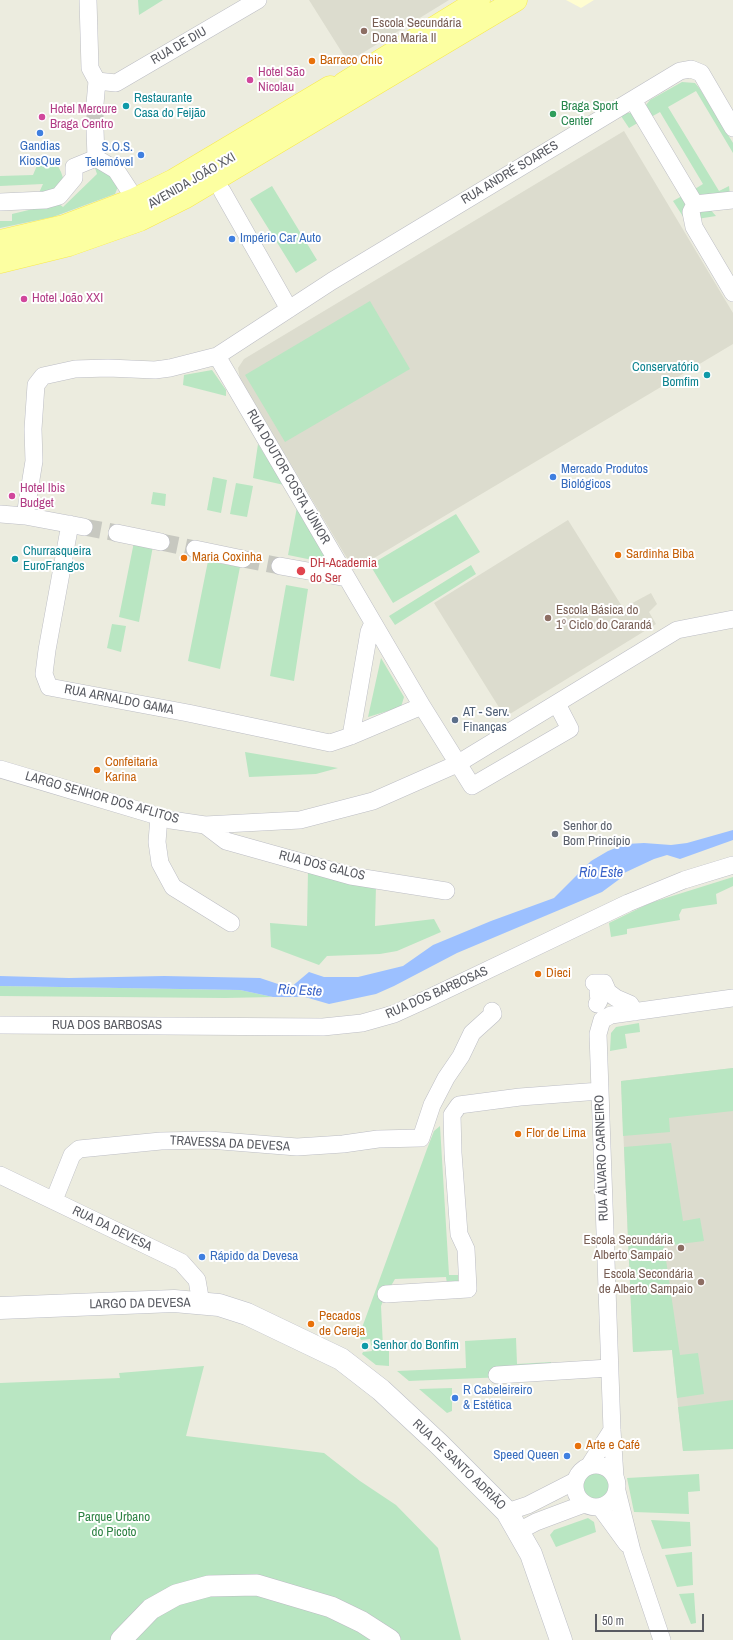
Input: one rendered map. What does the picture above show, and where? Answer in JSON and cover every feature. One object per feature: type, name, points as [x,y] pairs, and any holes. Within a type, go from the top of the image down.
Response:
[{"type":"main road","name":"AVENIDA JOÃO XXI","points":[[0,253],[68,237],[138,212],[181,191],[333,95],[344,83],[479,0]]},
{"type":"main road","name":"AVENIDA JOÃO XXI","points":[[0,262],[69,245],[140,220],[184,198],[309,122],[516,0]]},
{"type":"main road","name":"AVENIDA JOÃO XXI","points":[[0,241],[64,226],[135,199],[174,180],[328,87],[344,83]]},
{"type":"main road","name":"AVENIDA JOÃO XXI","points":[[0,273],[71,256],[143,229],[222,191],[300,133],[309,122]]},
{"type":"main road","name":"LARGO DA DEVESA","points":[[0,1308],[174,1301],[219,1305],[247,1314],[341,1359]]},
{"type":"main road","name":"RUA DE SANTO ADRIÃO","points":[[341,1359],[381,1390],[481,1483],[507,1512],[520,1531],[531,1554],[561,1640]]},
{"type":"street","points":[[88,0],[90,68],[97,81],[95,104]]},
{"type":"street","name":"RUA DE DIU","points":[[97,81],[116,83],[258,0]]},
{"type":"street","name":"RUA ANDRÉ SOARES","points":[[25,516],[34,461],[33,429],[36,385],[43,376],[75,370],[170,368],[217,356],[289,308],[680,71],[691,69],[700,73],[733,128]]},
{"type":"street","points":[[633,100],[694,204]]},
{"type":"street","points":[[95,128],[96,158]]},
{"type":"street","points":[[96,158],[116,170],[135,199]]},
{"type":"street","points":[[0,202],[45,200],[59,196],[74,178],[74,167],[96,158]]},
{"type":"street","points":[[222,191],[289,308]]},
{"type":"street","points":[[694,204],[733,200]]},
{"type":"street","points":[[694,204],[691,212],[694,227],[733,293]]},
{"type":"street","name":"RUA DOUTOR COSTA JÚNIOR","points":[[217,356],[422,706],[472,786],[570,729],[558,704]]},
{"type":"street","points":[[0,514],[25,516]]},
{"type":"street","name":"RUA ARNALDO GAMA","points":[[25,516],[77,525],[47,650],[44,674],[49,687],[188,713],[330,743],[351,736]]},
{"type":"street","points":[[117,533],[161,542]]},
{"type":"street","points":[[195,549],[243,559]]},
{"type":"street","points":[[280,566],[347,578]]},
{"type":"street","points":[[205,825],[300,820],[373,801],[457,764],[558,704],[677,630],[733,619]]},
{"type":"street","points":[[351,736],[369,632],[373,623]]},
{"type":"street","points":[[351,736],[422,706]]},
{"type":"street","name":"LARGO SENHOR DOS AFLITOS","points":[[0,769],[159,817],[205,825]]},
{"type":"street","points":[[159,817],[157,842],[160,863],[174,887],[231,923]]},
{"type":"street","name":"RUA DOS GALOS","points":[[205,825],[226,841],[350,876],[446,891]]},
{"type":"street","name":"RUA DOS BARBOSAS","points":[[0,1025],[324,1027],[362,1023],[394,1014],[642,897],[684,880],[733,865]]},
{"type":"street","points":[[597,1004],[599,1001],[599,983],[616,998],[630,1004],[635,1012]]},
{"type":"street","name":"RUA ÁLVARO CARNEIRO","points":[[632,1551],[616,1484],[612,1430],[598,1034],[602,1020],[611,1015],[733,998]]},
{"type":"street","name":"TRAVESSA DA DEVESA","points":[[54,1200],[72,1155],[79,1149],[161,1141],[208,1140],[297,1147],[343,1144],[367,1140],[414,1137],[421,1138],[432,1105],[446,1078],[461,1056],[472,1033],[493,1014],[492,1011]]},
{"type":"street","points":[[386,1294],[468,1289],[466,1250],[459,1234],[453,1153],[452,1115],[459,1106],[520,1097],[600,1091]]},
{"type":"street","name":"RUA DA DEVESA","points":[[0,1175],[181,1262],[197,1280],[201,1303]]},
{"type":"street","points":[[497,1375],[610,1368]]},
{"type":"street","points":[[507,1512],[528,1505],[575,1481],[583,1470],[589,1466],[612,1430]]},
{"type":"street","points":[[520,1531],[536,1522],[592,1505],[611,1501],[616,1484],[611,1471],[596,1465],[589,1466]]},
{"type":"street","points":[[575,1481],[575,1490],[578,1497],[592,1505],[632,1551],[662,1640]]},
{"type":"street","points":[[121,1640],[151,1609],[176,1596],[209,1586],[257,1585],[331,1608],[362,1622],[390,1640]]},
{"type":"shaded area","name":"Escola Secundária Dona Maria II","points":[[309,0],[449,0],[348,62]]},
{"type":"shaded area","points":[[566,0],[594,0],[581,8]]},
{"type":"shaded area","points":[[624,131],[733,313],[733,344],[354,570],[240,379],[238,368],[244,359]]},
{"type":"shaded area","name":"Escola Básica do 1º Ciclo do Carandá","points":[[568,520],[623,608],[651,593],[657,604],[649,612],[656,624],[505,717],[434,603]]},
{"type":"shaded area","name":"Escola Secundária Alberto Sampaio","points":[[733,1068],[733,1449],[683,1451],[672,1350],[633,1352],[621,1081]]},
{"type":"green space","points":[[138,0],[163,0],[139,15]]},
{"type":"green space","points":[[682,82],[695,83],[733,143],[733,153],[696,91],[668,107],[719,191],[729,186],[730,195],[701,201],[690,192],[703,184],[660,112],[651,117],[646,105],[650,100]]},
{"type":"green space","points":[[626,113],[633,113],[641,121],[629,128],[621,116]]},
{"type":"green space","points":[[47,162],[58,166],[61,172],[63,178],[59,190],[38,195],[43,184],[0,186],[0,176],[33,175],[38,163]]},
{"type":"green space","points":[[95,168],[104,170],[119,184],[115,194],[53,217],[0,228],[0,221],[12,221],[12,214],[58,203],[63,207],[97,174]]},
{"type":"green space","points":[[272,186],[317,260],[296,273],[250,199]]},
{"type":"green space","points":[[682,196],[690,202],[684,218],[673,201]]},
{"type":"green space","points":[[708,207],[716,216],[697,219],[701,208]]},
{"type":"green space","points":[[370,301],[410,369],[285,442],[245,375]]},
{"type":"green space","points":[[212,370],[226,390],[226,396],[183,385],[184,375]]},
{"type":"green space","points":[[258,444],[284,485],[253,478]]},
{"type":"green space","points":[[213,477],[227,480],[221,513],[207,510]]},
{"type":"green space","points":[[236,483],[253,486],[247,517],[230,514]]},
{"type":"green space","points":[[153,492],[166,494],[165,506],[151,504]]},
{"type":"green space","points":[[297,507],[328,560],[327,563],[288,555]]},
{"type":"green space","points":[[456,514],[480,552],[393,603],[370,565]]},
{"type":"green space","points":[[134,542],[153,546],[139,622],[119,617]]},
{"type":"green space","points":[[208,561],[240,567],[220,669],[188,661]]},
{"type":"green space","points":[[471,565],[476,574],[395,625],[389,616]]},
{"type":"green space","points":[[286,585],[308,589],[294,681],[270,676]]},
{"type":"green space","points":[[112,624],[126,626],[121,652],[107,648]]},
{"type":"green space","points":[[381,658],[404,697],[401,707],[368,717]]},
{"type":"green space","points":[[245,752],[338,768],[316,774],[249,777]]},
{"type":"green space","points":[[308,870],[376,885],[375,926],[434,919],[441,932],[397,951],[380,954],[327,956],[319,965],[271,947],[270,923],[307,926]]},
{"type":"green space","points":[[733,877],[733,886],[716,894],[717,904],[682,909],[679,915],[680,920],[627,929],[627,934],[611,937],[609,923],[650,903]]},
{"type":"green space","points":[[0,986],[240,990],[273,997],[0,996]]},
{"type":"green space","points":[[639,1023],[640,1032],[625,1034],[627,1048],[610,1051],[611,1033],[616,1027]]},
{"type":"green space","points":[[733,1068],[733,1111],[669,1118],[670,1132],[623,1136],[621,1081]]},
{"type":"green space","points":[[440,1126],[449,1275],[458,1275],[458,1284],[447,1284],[446,1277],[395,1279],[381,1306],[383,1347],[389,1348],[389,1366],[376,1365],[362,1354],[363,1352],[372,1351],[370,1339],[361,1340],[359,1336],[427,1149],[434,1131]]},
{"type":"green space","points":[[671,1143],[683,1221],[700,1218],[704,1241],[664,1246],[680,1355],[698,1353],[704,1394],[677,1398],[672,1350],[633,1352],[624,1147]]},
{"type":"green space","points":[[516,1338],[517,1364],[551,1362],[552,1375],[409,1381],[397,1371],[466,1368],[465,1341]]},
{"type":"green space","name":"Parque Urbano do Picoto","points":[[204,1366],[186,1436],[324,1453],[360,1481],[396,1505],[438,1548],[461,1640],[0,1640],[0,1383],[120,1378],[119,1373]]},
{"type":"green space","points":[[452,1388],[452,1411],[447,1413],[419,1389]]},
{"type":"green space","points":[[733,1400],[733,1449],[683,1451],[678,1407]]},
{"type":"green space","points":[[596,1471],[602,1472],[610,1480],[610,1492],[602,1500],[596,1501],[590,1500],[582,1492],[581,1486],[582,1480],[590,1472]]},
{"type":"green space","points":[[699,1474],[700,1491],[688,1492],[689,1514],[634,1512],[627,1478]]},
{"type":"green space","points":[[588,1518],[594,1522],[596,1532],[556,1547],[550,1535],[554,1530]]},
{"type":"green space","points":[[651,1520],[690,1522],[691,1546],[662,1549]]},
{"type":"green space","points":[[692,1552],[693,1585],[677,1587],[665,1555]]},
{"type":"green space","points":[[694,1593],[696,1623],[691,1624],[679,1594]]},
{"type":"water","name":"Rio Este","points":[[733,830],[733,840],[680,859],[667,855],[654,859],[624,873],[621,878],[602,892],[457,953],[376,994],[329,1004],[305,997],[273,997],[240,990],[0,986],[0,976],[69,978],[164,976],[260,978],[290,988],[309,972],[324,977],[358,977],[403,966],[433,945],[491,921],[554,898],[591,861],[608,851],[626,844],[644,843],[671,845],[687,843]]},
{"type":"tunnel","points":[[95,104],[95,129]]},
{"type":"tunnel","points":[[84,527],[117,533]]},
{"type":"tunnel","points":[[161,542],[195,549]]},
{"type":"tunnel","points":[[243,559],[280,566]]},
{"type":"place","name":"Escola Secundária Dona Maria II","points":[[364,31]]},
{"type":"place","name":"Barraco Chic","points":[[312,61]]},
{"type":"place","name":"Hotel São Nicolau","points":[[250,80]]},
{"type":"place","name":"Restaurante Casa do Feijão","points":[[126,106]]},
{"type":"place","name":"Braga Sport Center","points":[[553,114]]},
{"type":"place","name":"Hotel Mercure Braga Centro","points":[[42,117]]},
{"type":"place","name":"Gandias KiosQue","points":[[40,133]]},
{"type":"place","name":"S.O.S. Telemóvel","points":[[141,155]]},
{"type":"place","name":"Império Car Auto","points":[[232,239]]},
{"type":"place","name":"Hotel João XXI","points":[[24,299]]},
{"type":"place","name":"Conservatório Bomfim","points":[[707,375]]},
{"type":"place","name":"Mercado Produtos Biológicos","points":[[553,477]]},
{"type":"place","name":"Hotel Ibis Budget","points":[[12,496]]},
{"type":"place","name":"Sardinha Biba","points":[[618,555]]},
{"type":"place","name":"Maria Coxinha","points":[[184,558]]},
{"type":"place","name":"Churrasqueira EuroFrangos","points":[[15,559]]},
{"type":"place","name":"DH-Academia do Ser","points":[[301,571]]},
{"type":"place","name":"Escola Básica do 1º Ciclo do Carandá","points":[[548,618]]},
{"type":"place","name":"AT - Serv. Finanças","points":[[455,720]]},
{"type":"place","name":"Confeitaria Karina","points":[[97,770]]},
{"type":"place","name":"Senhor do Bom Princípio","points":[[555,834]]},
{"type":"place","name":"Dieci","points":[[538,974]]},
{"type":"place","name":"Flor de Lima","points":[[518,1134]]},
{"type":"place","name":"Escola Secundária Alberto Sampaio","points":[[681,1248]]},
{"type":"place","name":"Rápido da Devesa","points":[[202,1257]]},
{"type":"place","name":"Escola Secondária de Alberto Sampaio","points":[[701,1282]]},
{"type":"place","name":"Pecados de Cereja","points":[[311,1324]]},
{"type":"place","name":"Senhor do Bonfim","points":[[365,1346]]},
{"type":"place","name":"R Cabeleireiro & Estética","points":[[455,1398]]},
{"type":"place","name":"Arte e Café","points":[[578,1446]]},
{"type":"place","name":"Speed Queen","points":[[567,1456]]}]
